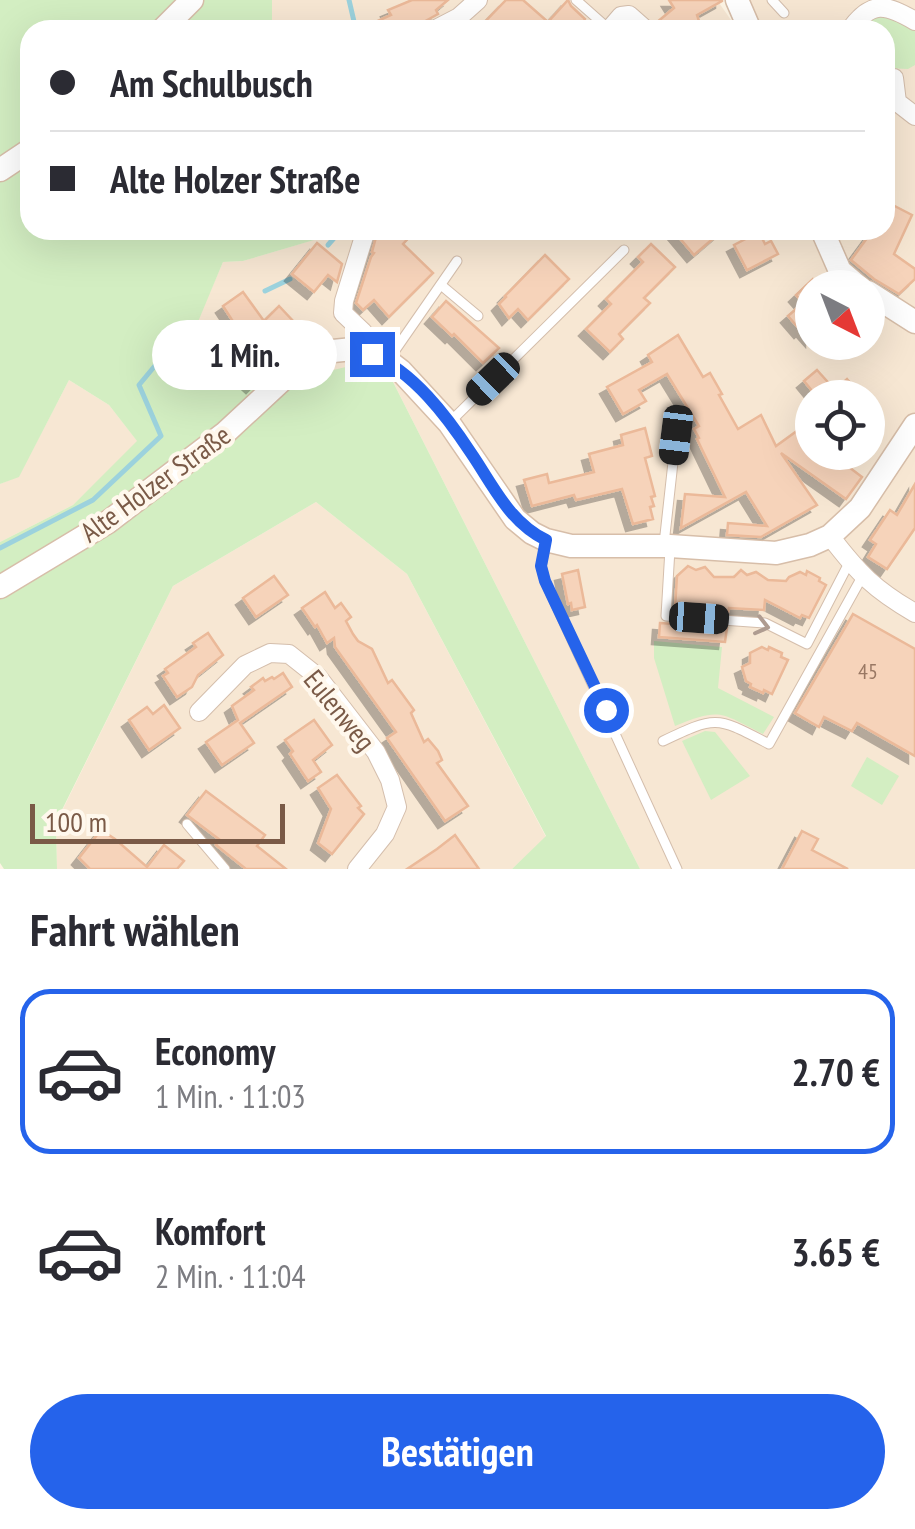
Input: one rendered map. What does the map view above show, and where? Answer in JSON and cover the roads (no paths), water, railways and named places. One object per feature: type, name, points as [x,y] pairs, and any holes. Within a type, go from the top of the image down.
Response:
[{"type":"street","points":[[172,20],[192,0]]},
{"type":"street","points":[[453,20],[478,0]]},
{"type":"street","points":[[857,20],[877,4],[915,21]]},
{"type":"street","points":[[363,240],[343,312],[363,332],[380,358],[422,391],[448,422],[516,519],[546,540],[571,546],[667,546],[776,553],[810,545],[830,536],[860,508],[915,424]]},
{"type":"street","points":[[826,240],[840,270]]},
{"type":"street","points":[[885,303],[915,322]]},
{"type":"street","name":"Alte Holzer Straße","points":[[0,587],[108,522],[225,433],[312,358],[353,349],[380,358]]},
{"type":"street","points":[[830,536],[862,577],[915,613]]},
{"type":"street","name":"Eulenweg","points":[[198,712],[245,665],[270,653],[290,654],[318,677],[376,752],[398,807],[385,834],[357,869]]},
{"type":"lane","points":[[576,0],[599,20]]},
{"type":"lane","points":[[772,0],[784,13]]},
{"type":"lane","points":[[448,422],[624,250]]},
{"type":"lane","points":[[380,358],[457,261]]},
{"type":"lane","points":[[441,284],[478,316]]},
{"type":"lane","points":[[669,421],[676,435],[666,616],[764,624],[807,644],[850,561]]},
{"type":"lane","points":[[546,540],[541,566],[545,581],[677,869]]},
{"type":"lane","points":[[664,741],[698,724],[713,722],[736,727],[770,744],[862,577]]},
{"type":"lane","points":[[187,824],[225,869]]},
{"type":"waterway","points":[[349,0],[354,20]]},
{"type":"waterway","points":[[328,245],[332,240]]},
{"type":"waterway","points":[[265,291],[290,279]]},
{"type":"waterway","points":[[0,548],[93,500],[161,436],[139,385],[168,350],[213,324]]}]
